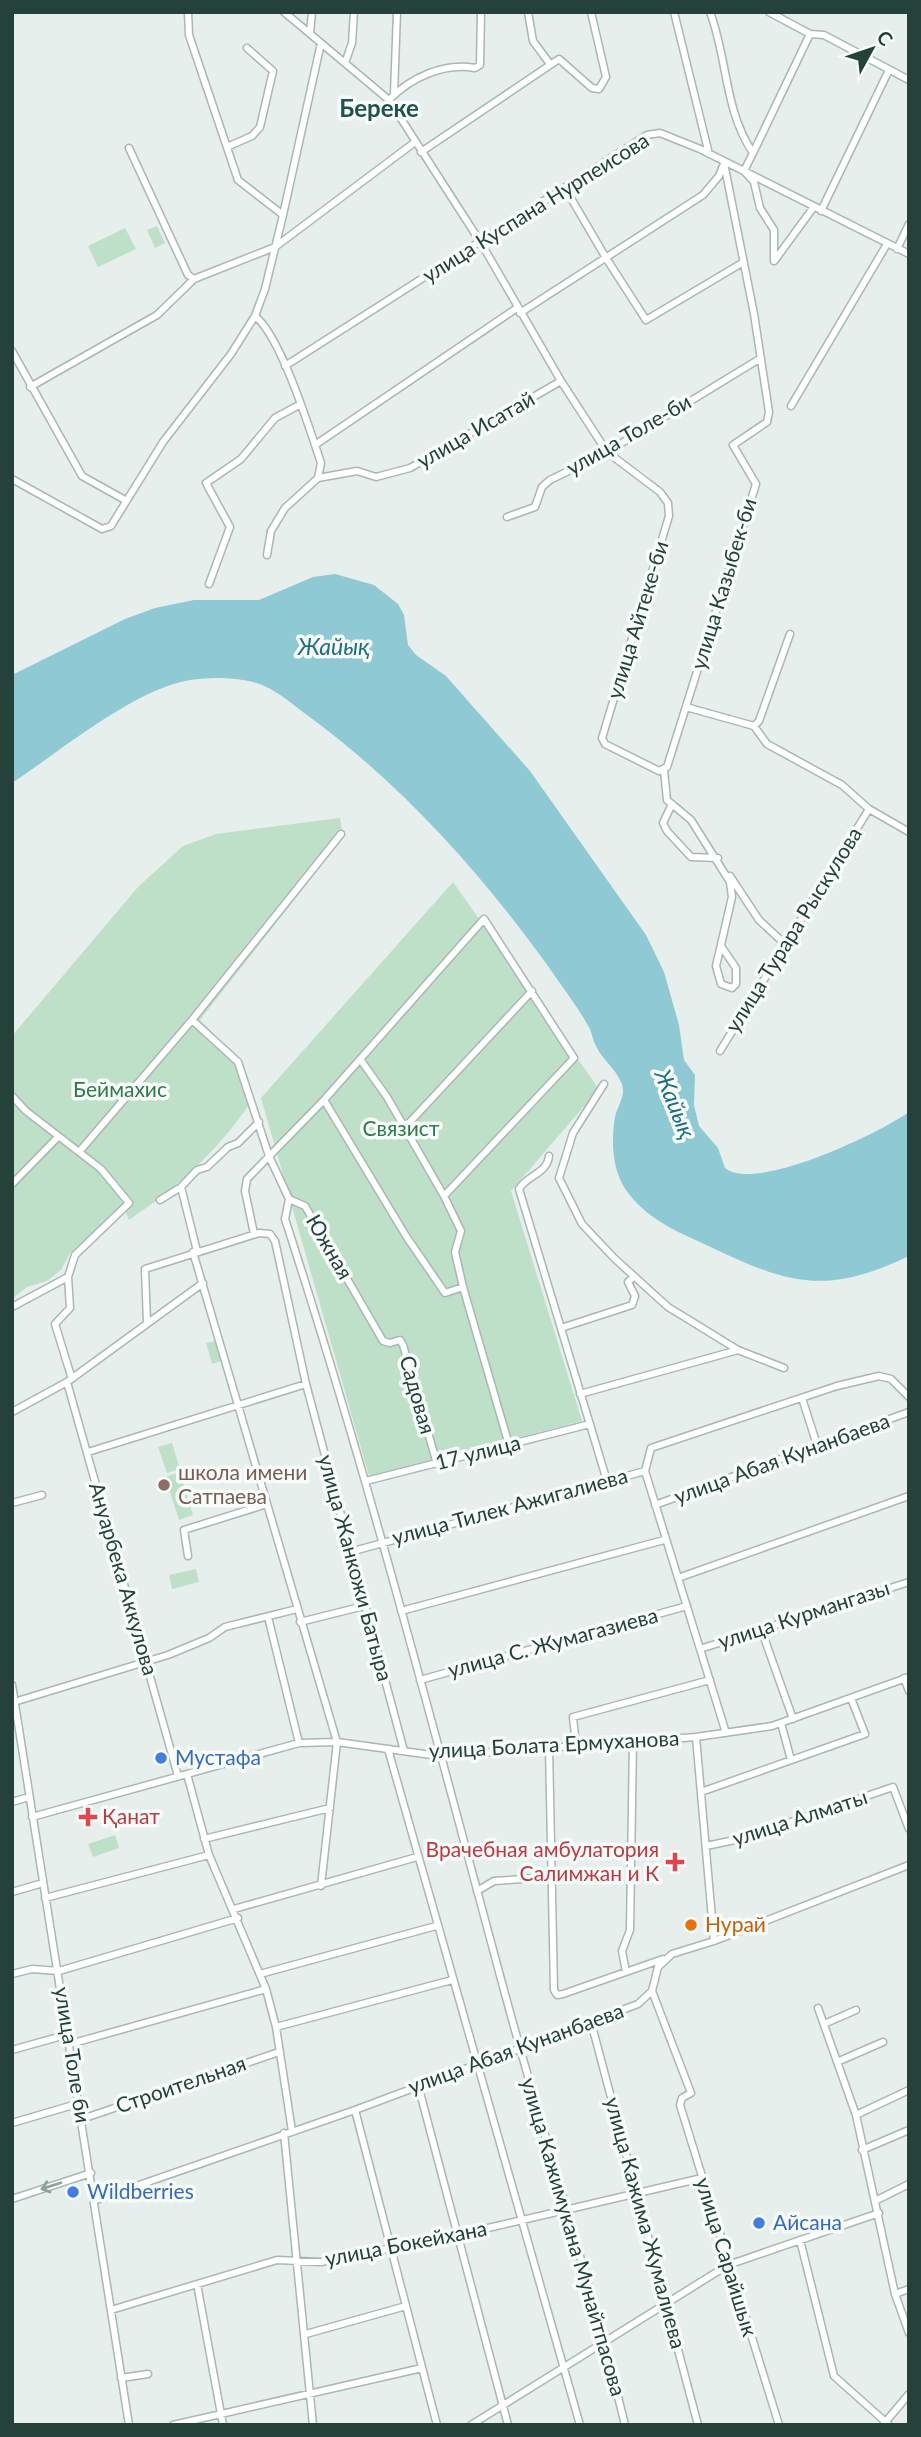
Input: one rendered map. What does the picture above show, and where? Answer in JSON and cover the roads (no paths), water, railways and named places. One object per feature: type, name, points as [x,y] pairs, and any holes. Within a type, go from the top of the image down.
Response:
[{"type":"street","points":[[188,12],[189,35],[238,180],[283,215]]},
{"type":"street","points":[[284,12],[388,100],[481,243],[519,311],[607,452]]},
{"type":"street","points":[[310,33],[312,12]]},
{"type":"street","points":[[345,63],[352,43],[354,12]]},
{"type":"street","points":[[394,94],[397,12]]},
{"type":"street","points":[[388,100],[415,78],[460,65],[475,68],[480,65],[481,12]]},
{"type":"street","points":[[528,12],[533,41],[550,64]]},
{"type":"street","points":[[421,152],[559,59],[592,88],[599,89],[604,85],[606,77],[591,12]]},
{"type":"street","points":[[674,12],[709,154]]},
{"type":"street","points":[[710,12],[739,133],[753,153]]},
{"type":"street","points":[[769,12],[810,34],[824,35],[909,79]]},
{"type":"street","points":[[810,34],[744,171],[754,182],[760,208],[774,230],[774,261],[813,208]]},
{"type":"street","points":[[12,479],[102,529],[111,526],[163,442],[231,354],[255,316],[283,215],[321,43]]},
{"type":"street","points":[[227,147],[252,136],[260,127],[274,71],[247,48]]},
{"type":"street","points":[[821,211],[889,70]]},
{"type":"street","name":"улица Куспана Нурпеисова","points":[[285,366],[647,135],[660,133],[709,154],[909,254]]},
{"type":"street","points":[[30,387],[157,315],[194,279],[275,247],[415,142]]},
{"type":"street","points":[[128,148],[188,275],[194,279]]},
{"type":"street","points":[[315,445],[519,311],[703,195],[719,176],[724,163]]},
{"type":"street","points":[[724,163],[761,358]]},
{"type":"street","points":[[565,188],[646,320],[742,263]]},
{"type":"street","points":[[897,249],[909,224]]},
{"type":"street","points":[[791,406],[887,244]]},
{"type":"street","points":[[255,316],[273,335],[321,463],[318,478],[285,508],[271,531],[267,555]]},
{"type":"street","points":[[12,351],[82,476],[125,500]]},
{"type":"street","name":"улица Казыбек-би","points":[[665,769],[756,484],[733,445],[767,422],[761,358]]},
{"type":"street","name":"улица Толе-би","points":[[507,517],[535,507],[542,487],[550,480],[607,452],[761,358]]},
{"type":"street","name":"улица Исатай","points":[[318,478],[357,471],[376,477],[410,468],[561,380]]},
{"type":"street","points":[[209,584],[230,527],[206,483],[241,459],[275,418],[299,405]]},
{"type":"street","name":"улица Айтеке-би","points":[[607,452],[660,492],[668,503],[669,516],[602,741],[660,771],[665,769]]},
{"type":"street","points":[[754,726],[759,721],[790,634]]},
{"type":"street","points":[[686,707],[754,726],[767,744],[842,785],[869,809],[909,832]]},
{"type":"street","points":[[665,769],[664,793],[672,804],[691,820],[726,872],[740,887],[760,920],[786,946]]},
{"type":"street","points":[[672,804],[663,823],[672,838],[691,857],[718,858]]},
{"type":"street","name":"улица Турара Рыскулова","points":[[720,1051],[869,809]]},
{"type":"street","points":[[79,1152],[192,1020],[341,834]]},
{"type":"street","points":[[721,946],[736,968],[736,984],[727,989],[718,979],[716,966],[732,897],[726,872]]},
{"type":"street","points":[[147,1322],[145,1269],[257,1233],[244,1185],[324,1100],[484,919],[574,1058],[443,1196]]},
{"type":"street","points":[[402,1125],[409,1123],[531,992]]},
{"type":"street","name":"Южная","points":[[192,1020],[238,1062],[269,1156],[289,1199],[305,1206],[387,1343]]},
{"type":"street","points":[[360,1059],[402,1125],[461,1231],[455,1252],[509,1445]]},
{"type":"street","points":[[604,1084],[573,1133],[559,1178],[582,1224],[634,1276],[678,1314],[738,1350],[784,1368]]},
{"type":"street","points":[[12,1096],[58,1137],[101,1169],[129,1203],[75,1255],[68,1277],[12,1307]]},
{"type":"street","points":[[324,1100],[406,1236],[445,1293],[463,1287]]},
{"type":"street","points":[[160,1199],[181,1187],[197,1170],[207,1167],[228,1147],[238,1143],[259,1122]]},
{"type":"street","points":[[12,1184],[58,1137]]},
{"type":"street","points":[[549,1156],[542,1171],[524,1180],[519,1189],[607,1481]]},
{"type":"street","points":[[181,1187],[203,1283],[337,1742],[321,1886]]},
{"type":"street","name":"улица Кажимукана Мунайтпасова","points":[[289,1199],[285,1219],[383,1541],[565,2211],[604,2340],[625,2425]]},
{"type":"street","name":"улица Жанкожи Батыра","points":[[257,1233],[270,1234],[275,1241],[306,1384],[404,1751]]},
{"type":"street","points":[[561,1328],[632,1305],[635,1296],[628,1282],[634,1276]]},
{"type":"street","name":"Ануарбека Аккулова","points":[[68,1277],[70,1308],[55,1324],[178,1776]]},
{"type":"street","points":[[12,1412],[69,1379],[203,1283]]},
{"type":"street","name":"Садовая","points":[[387,1343],[400,1340],[403,1345],[437,1464]]},
{"type":"street","points":[[580,1394],[738,1350]]},
{"type":"street","points":[[726,1733],[664,1540],[645,1471],[651,1448],[802,1398],[879,1376],[891,1379],[909,1397]]},
{"type":"street","points":[[88,1452],[237,1403],[306,1384]]},
{"type":"street","points":[[802,1398],[817,1446]]},
{"type":"street","name":"улица Абая Кунанбаева","points":[[654,1505],[909,1412]]},
{"type":"street","name":"17 улица","points":[[366,1481],[590,1424]]},
{"type":"street","name":"улица Тилек Ажигалиева","points":[[350,1552],[645,1471]]},
{"type":"street","points":[[12,1503],[43,1494]]},
{"type":"street","points":[[678,1578],[909,1496]]},
{"type":"street","points":[[188,1556],[182,1534],[189,1526],[267,1504]]},
{"type":"street","points":[[401,1611],[664,1540]]},
{"type":"street","name":"улица Курмангазы","points":[[700,1649],[909,1582]]},
{"type":"street","points":[[300,1622],[364,1606]]},
{"type":"street","name":"улица С. Жумагазиева","points":[[420,1680],[687,1606]]},
{"type":"street","points":[[14,1702],[145,1661],[209,1638],[225,1627],[296,1609]]},
{"type":"street","points":[[268,1617],[299,1743]]},
{"type":"street","points":[[761,1629],[793,1719]]},
{"type":"street","points":[[907,1677],[909,1691]]},
{"type":"street","name":"улица Болата Ермуханова","points":[[32,1817],[299,1743],[337,1742],[442,1756],[696,1737],[781,1723],[907,1677]]},
{"type":"street","points":[[576,1745],[573,1717],[710,1680]]},
{"type":"street","name":"улица Толе би","points":[[12,1685],[96,2200],[129,2425]]},
{"type":"street","points":[[701,1792],[865,1734],[851,1698]]},
{"type":"street","points":[[781,1723],[792,1760]]},
{"type":"street","points":[[696,1737],[715,1941]]},
{"type":"street","points":[[626,1972],[622,1951],[630,1930],[634,1741]]},
{"type":"street","points":[[549,1747],[554,1990],[557,1995],[663,1959],[685,1948],[715,1941],[909,1865]]},
{"type":"street","points":[[388,1749],[436,1926],[580,2425]]},
{"type":"street","points":[[187,1774],[209,1854],[260,1973],[276,2027],[288,2132],[296,2260],[306,2334],[313,2425]]},
{"type":"street","name":"улица Алматы","points":[[706,1846],[744,1838],[893,1787],[909,1829]]},
{"type":"street","points":[[12,1802],[29,1797]]},
{"type":"street","points":[[204,1839],[330,1808]]},
{"type":"street","points":[[45,1898],[209,1854]]},
{"type":"street","points":[[234,1909],[417,1857]]},
{"type":"street","points":[[477,1891],[494,1881],[552,1877]]},
{"type":"street","points":[[12,1892],[43,1883]]},
{"type":"street","points":[[12,1974],[32,1969],[59,1971],[238,1918]]},
{"type":"street","points":[[260,1973],[436,1926]]},
{"type":"street","name":"улица Абая Кунанбаева","points":[[96,2200],[355,2110],[638,2004],[652,1991],[658,1967],[663,1959]]},
{"type":"street","points":[[276,2027],[452,1980]]},
{"type":"street","points":[[70,2044],[266,1989]]},
{"type":"street","points":[[652,1991],[659,2008]]},
{"type":"street","points":[[638,2004],[659,2008]]},
{"type":"street","name":"улица Сарайшык","points":[[659,2008],[691,2093],[682,2098],[680,2105],[779,2425]]},
{"type":"street","points":[[818,2008],[856,2115],[895,2294],[909,2333]]},
{"type":"street","points":[[824,2024],[856,2010]]},
{"type":"street","name":"улица Кажима Жумалиева","points":[[591,2022],[698,2425]]},
{"type":"street","points":[[12,2050],[69,2034]]},
{"type":"street","points":[[837,2062],[883,2042]]},
{"type":"street","name":"Строительная","points":[[82,2119],[279,2052]]},
{"type":"street","points":[[418,2085],[508,2425]]},
{"type":"street","points":[[856,2115],[909,2090]]},
{"type":"street","points":[[12,2123],[80,2103]]},
{"type":"street","points":[[355,2110],[437,2425]]},
{"type":"street","points":[[862,2150],[909,2130]]},
{"type":"street","points":[[12,2199],[91,2173]]},
{"type":"street","name":"улица Бокейхана","points":[[111,2310],[277,2260],[321,2262],[458,2235],[702,2178]]},
{"type":"street","points":[[875,2201],[909,2184]]},
{"type":"street","points":[[471,2425],[565,2369],[604,2340],[666,2301],[728,2265],[879,2213]]},
{"type":"street","points":[[800,2240],[834,2376],[886,2424],[909,2393]]},
{"type":"street","points":[[197,2284],[223,2425]]},
{"type":"street","points":[[895,2294],[909,2289]]},
{"type":"street","points":[[306,2334],[406,2306]]},
{"type":"street","points":[[173,2425],[310,2396],[422,2368]]},
{"type":"street","points":[[121,2378],[148,2374]]},
{"type":"water","name":"Жайық","points":[[335,574],[374,585],[398,604],[404,615],[408,645],[416,655],[446,676],[530,771],[646,935],[664,972],[679,1025],[684,1060],[695,1075],[694,1105],[699,1126],[718,1148],[725,1168],[740,1174],[762,1173],[789,1167],[846,1146],[909,1112],[909,1256],[851,1277],[827,1281],[804,1280],[781,1275],[731,1256],[670,1228],[642,1208],[621,1182],[614,1155],[615,1117],[623,1087],[599,1051],[590,1029],[548,966],[496,898],[409,802],[345,744],[290,702],[261,684],[246,680],[206,678],[169,685],[122,708],[12,783],[12,675],[125,619],[155,608],[194,600],[259,600],[313,577]]},
{"type":"place","name":"школа имени Сатпаева","points":[[164,1485]]},
{"type":"place","name":"Мустафа","points":[[161,1758]]},
{"type":"place","name":"Қанат","points":[[88,1817]]},
{"type":"place","name":"Врачебная амбулатория Салимжан и К","points":[[675,1862]]},
{"type":"place","name":"Нурай","points":[[691,1925]]},
{"type":"place","name":"Wildberries","points":[[73,2192]]},
{"type":"place","name":"Айсана","points":[[759,2223]]},
{"type":"district","name":"Береке","points":[[379,109]]},
{"type":"park label","name":"Беймахис","points":[[120,1090]]},
{"type":"park label","name":"Связист","points":[[401,1129]]}]
